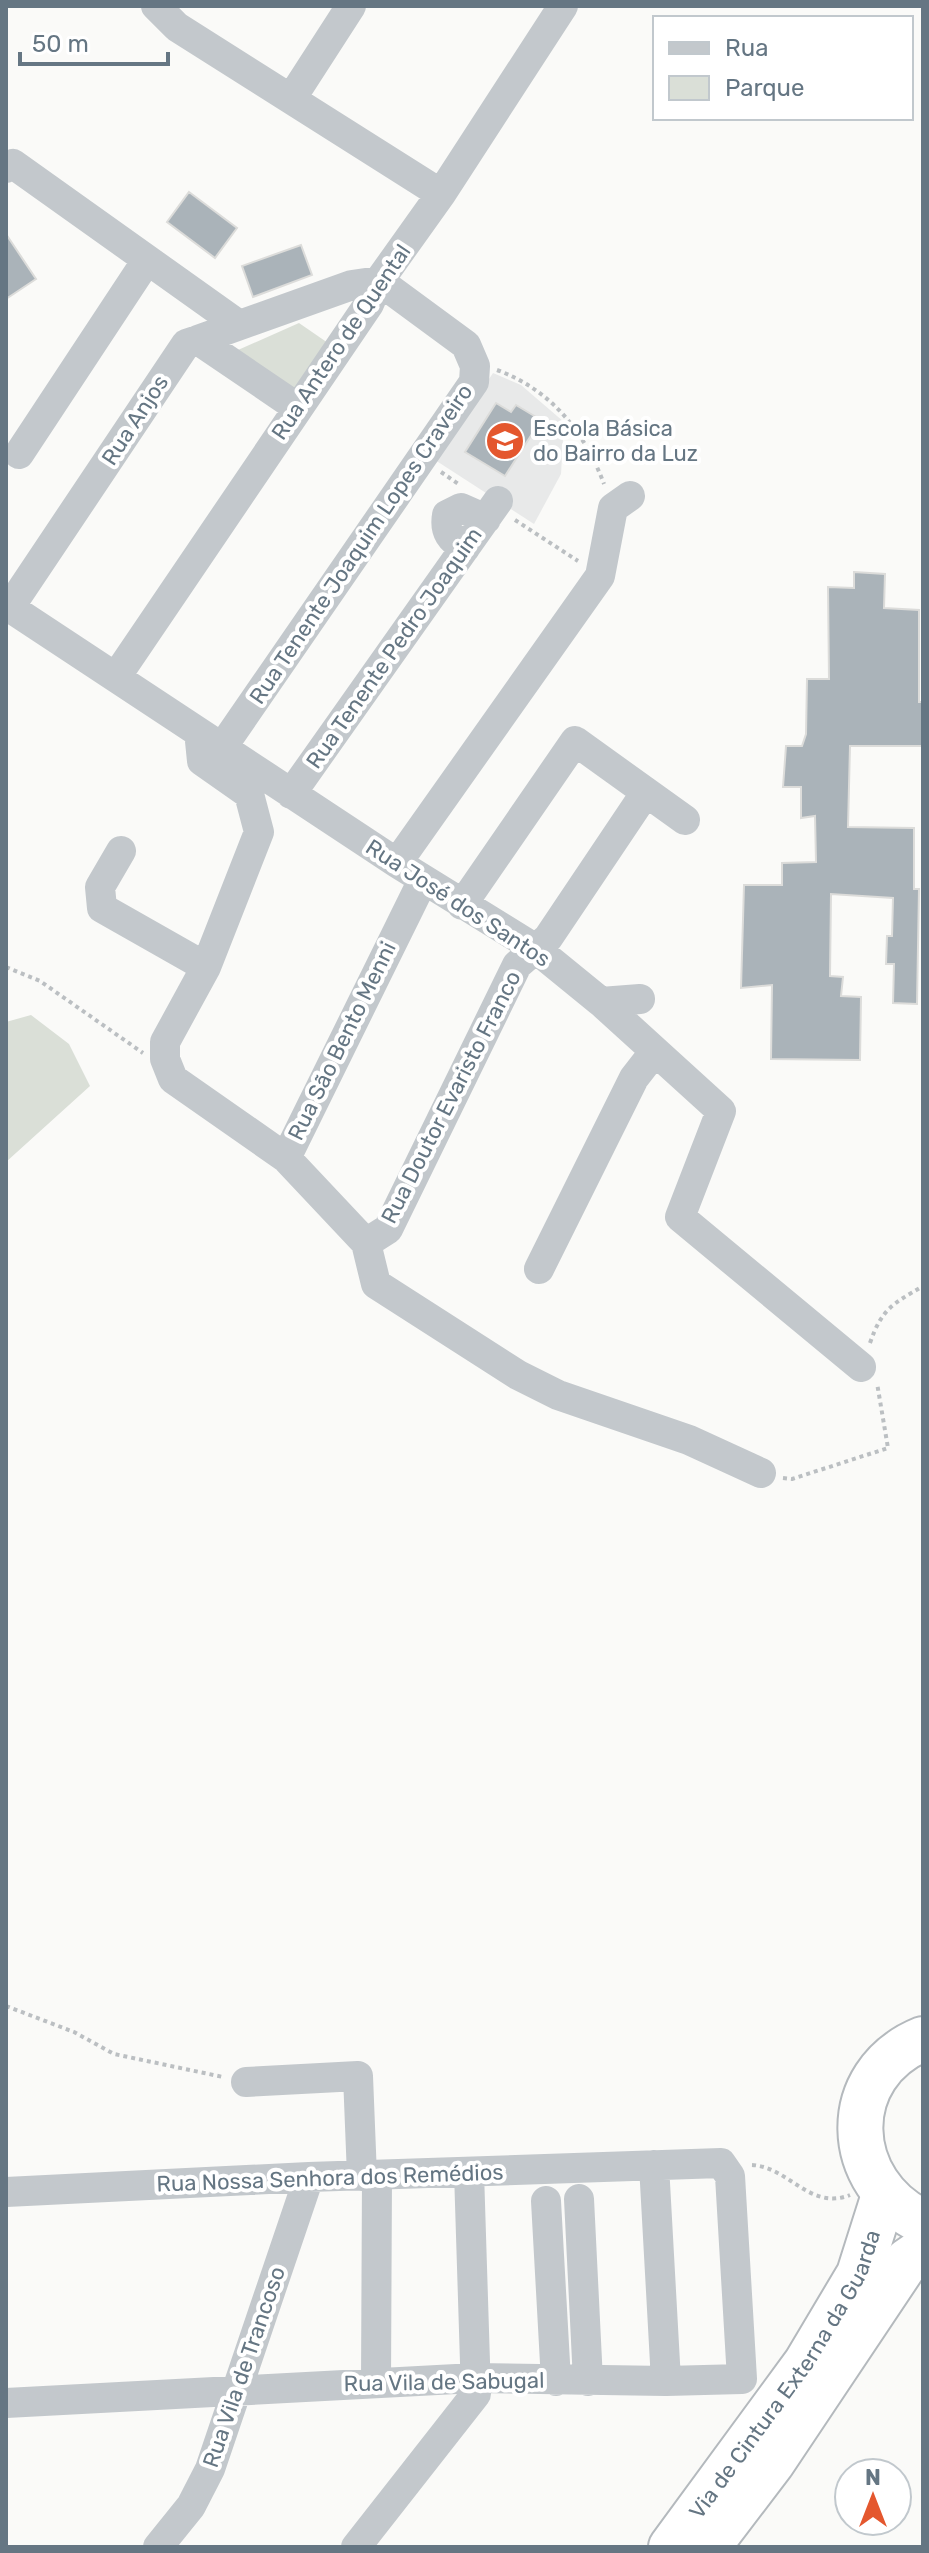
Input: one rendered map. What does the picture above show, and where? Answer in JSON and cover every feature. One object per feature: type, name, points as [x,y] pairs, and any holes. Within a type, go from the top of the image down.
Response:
[{"type":"highway","points":[[879,2189],[863,2155],[859,2125],[866,2095],[882,2067],[906,2046],[923,2039]]},
{"type":"highway","name":"Via de Cintura Externa da Guarda","points":[[671,2547],[806,2363],[859,2274],[879,2189],[905,2213],[923,2222]]},
{"type":"highway","name":"Via de Cintura Externa da Guarda","points":[[708,2547],[772,2463],[907,2261],[923,2250]]},
{"type":"street","points":[[156,6],[177,27],[441,194]]},
{"type":"street","points":[[291,99],[351,6]]},
{"type":"street","name":"Rua Antero de Quental","points":[[116,677],[369,304],[379,281],[441,194],[563,6]]},
{"type":"street","points":[[6,168],[13,164],[239,325]]},
{"type":"street","points":[[19,454],[147,260]]},
{"type":"street","points":[[198,340],[352,285],[379,281]]},
{"type":"street","name":"Rua Tenente Joaquim Lopes Craveiro","points":[[210,742],[474,382],[475,366],[466,345],[379,281]]},
{"type":"street","points":[[198,340],[298,408]]},
{"type":"street","name":"Rua Anjos","points":[[8,606],[186,344],[198,340]]},
{"type":"street","points":[[397,863],[600,576],[622,502]]},
{"type":"street","name":"Rua Tenente Pedro Joaquim","points":[[291,794],[492,510]]},
{"type":"street","name":"Rua José dos Santos","points":[[8,606],[210,742],[462,905],[536,949],[601,1002],[721,1111],[680,1217],[869,1366]]},
{"type":"street","points":[[462,905],[575,741],[685,820]]},
{"type":"street","points":[[165,1059],[165,1042],[206,967],[259,832],[249,794],[202,761],[210,742]]},
{"type":"street","name":"Rua Doutor Evaristo Franco","points":[[366,1243],[388,1229],[517,965],[548,938],[646,792]]},
{"type":"street","points":[[121,851],[100,887],[102,908],[206,967]]},
{"type":"street","name":"Rua São Bento Menni","points":[[165,1059],[173,1079],[286,1158],[423,880]]},
{"type":"street","points":[[601,1002],[640,999]]},
{"type":"street","points":[[539,1269],[634,1078],[655,1051]]},
{"type":"street","points":[[286,1158],[366,1243],[376,1284],[518,1375],[558,1395],[689,1440],[761,1473]]},
{"type":"street","points":[[246,2082],[358,2076],[370,2176],[376,2382]]},
{"type":"street","points":[[654,2165],[666,2381]]},
{"type":"street","name":"Rua Nossa Senhora dos Remédios","points":[[6,2192],[309,2177],[726,2165]]},
{"type":"street","name":"Rua Vila de Sabugal","points":[[6,2403],[237,2388],[475,2378],[556,2381],[742,2379],[730,2176],[726,2165]]},
{"type":"street","points":[[356,2547],[476,2394],[469,2172]]},
{"type":"street","name":"Rua Vila de Trancoso","points":[[158,2547],[191,2506],[210,2469],[309,2177]]},
{"type":"street","points":[[579,2199],[588,2381]]},
{"type":"street","points":[[546,2201],[556,2381]]},
{"type":"path","points":[[525,380],[561,411],[585,440],[622,502]]},
{"type":"path","points":[[538,535],[560,550]]},
{"type":"path","points":[[6,967],[40,981],[143,1053],[165,1059]]},
{"type":"path","points":[[761,1473],[792,1479],[888,1448],[869,1366],[870,1343],[879,1319],[889,1306],[923,1286]]},
{"type":"path","points":[[6,2006],[74,2032],[114,2054],[246,2082]]},
{"type":"path","points":[[726,2165],[767,2168],[805,2192],[827,2199],[841,2199],[879,2189]]},
{"type":"shaded area","name":"Escola Básica do Bairro da Luz","points":[[493,373],[521,385],[564,422],[561,474],[534,524],[435,460]]},
{"type":"green space","points":[[299,323],[328,343],[292,393],[238,350]]},
{"type":"green space","points":[[31,1015],[69,1044],[90,1086],[6,1162],[6,1022]]},
{"type":"building","points":[[189,192],[237,228],[215,258],[167,222]]},
{"type":"building","points":[[6,234],[36,279],[6,299]]},
{"type":"building","points":[[301,245],[312,275],[253,297],[242,266]]},
{"type":"building","points":[[496,403],[511,412],[516,405],[541,420],[505,476],[465,452]]},
{"type":"building","points":[[854,572],[885,574],[884,608],[919,610],[919,702],[923,702],[923,746],[850,746],[848,827],[914,828],[914,889],[919,889],[917,1004],[893,1003],[894,964],[886,964],[887,936],[892,936],[893,898],[831,894],[830,976],[843,977],[841,996],[861,997],[860,1060],[771,1059],[772,985],[741,988],[744,885],[782,885],[782,863],[816,862],[815,816],[801,818],[801,787],[783,787],[786,746],[802,746],[806,734],[807,679],[829,679],[828,587],[854,588]]},
{"type":"place","name":"Escola Básica do Bairro da Luz","points":[[505,441]]}]
